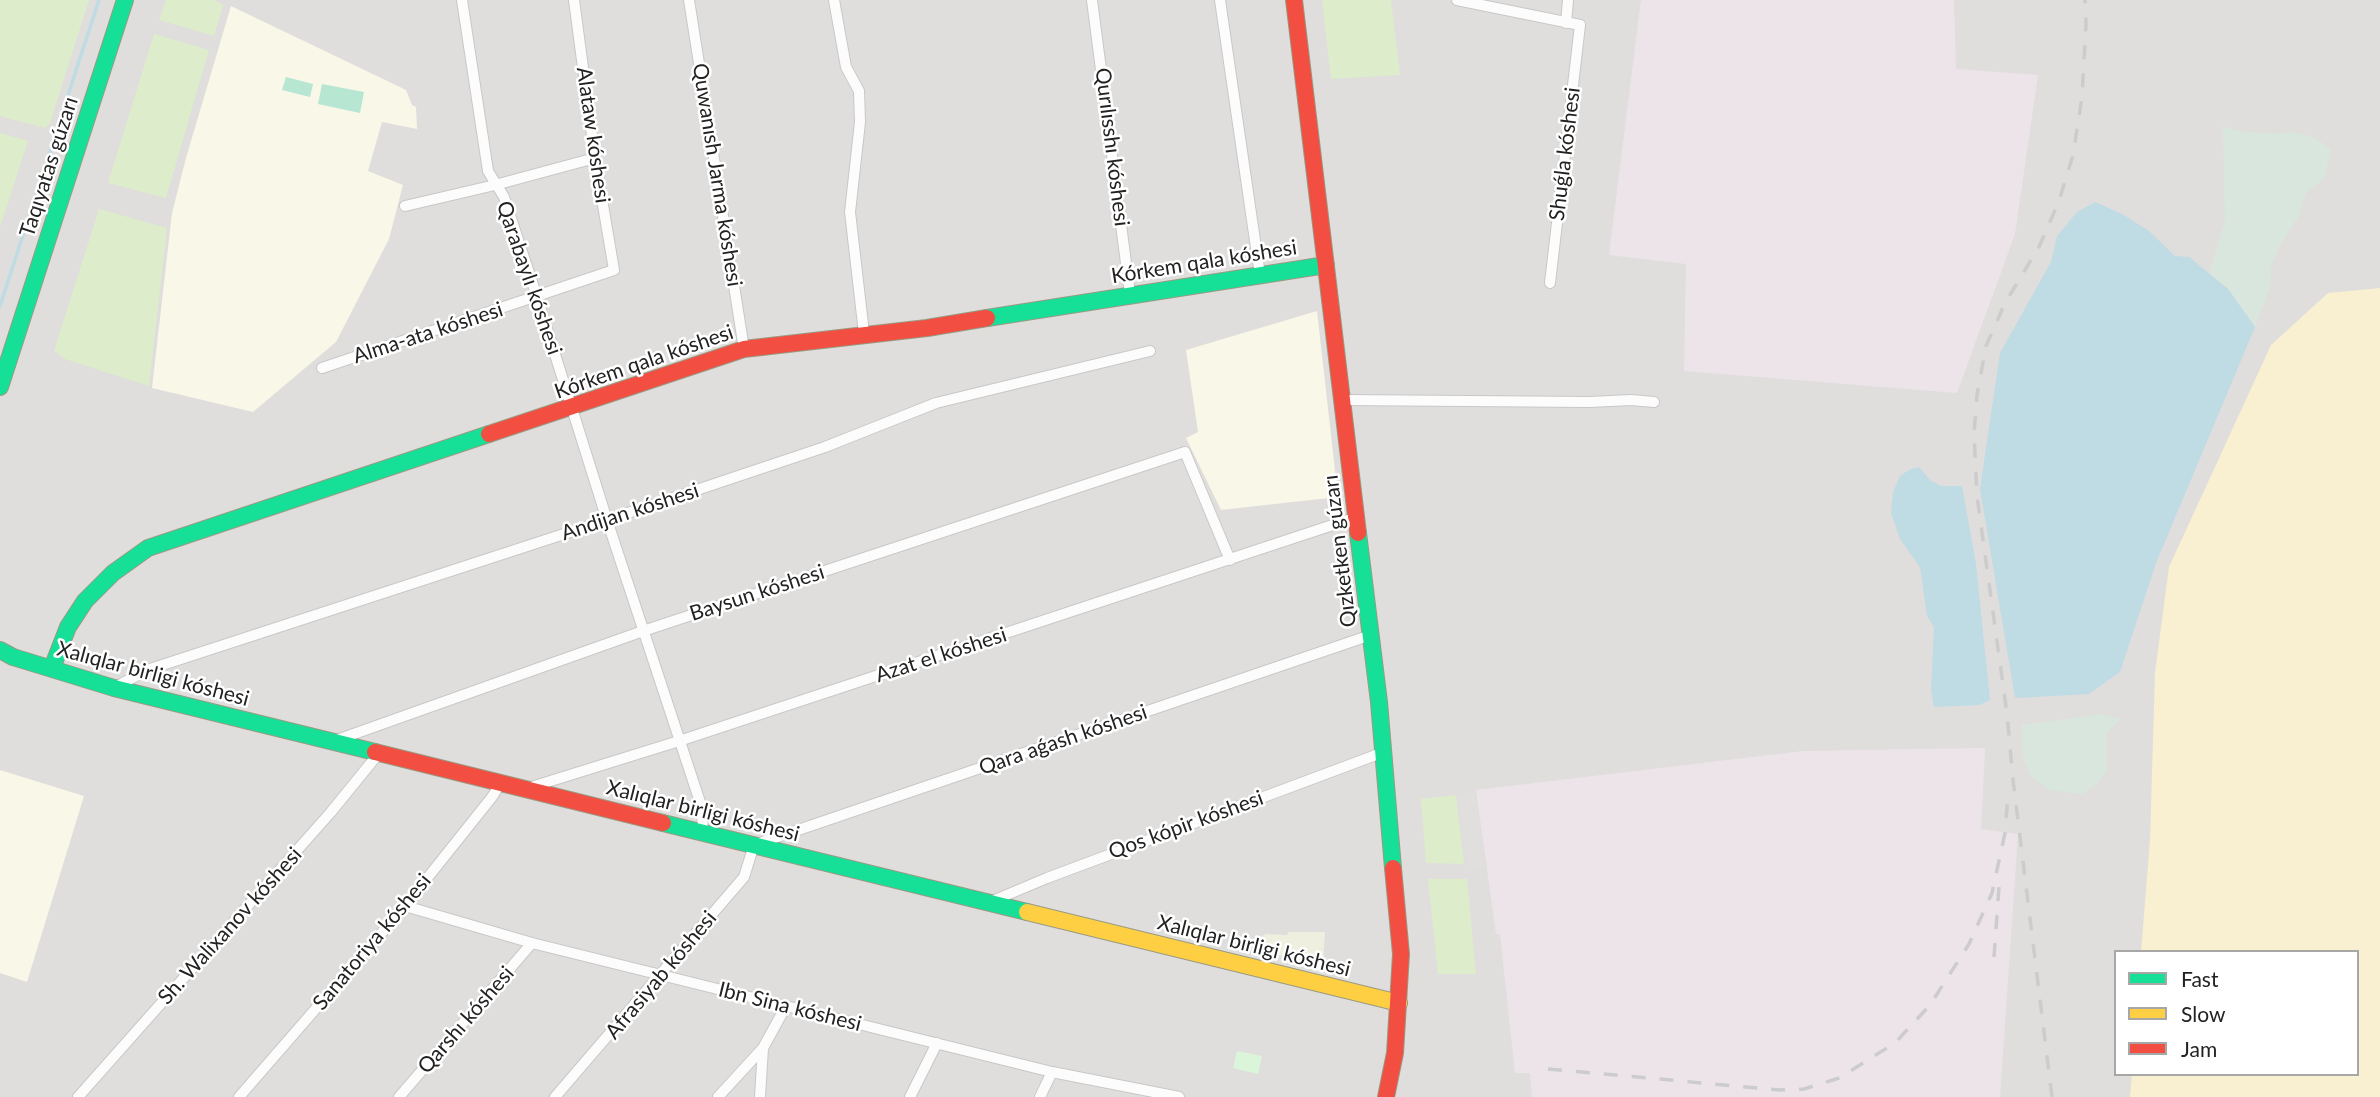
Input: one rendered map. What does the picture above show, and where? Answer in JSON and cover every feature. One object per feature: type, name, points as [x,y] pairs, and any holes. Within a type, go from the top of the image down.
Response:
[{"type":"main road","name":"Taqıyatas gúzarı","points":[[0,387],[125,0]]},
{"type":"main road","name":"Qızketken gúzarı","points":[[1294,0],[1371,635],[1401,954],[1395,1053],[1386,1097]]},
{"type":"main road","name":"Kórkem qala kóshesi","points":[[52,668],[68,627],[85,601],[113,573],[148,548],[744,349],[927,328],[1326,265]]},
{"type":"main road","name":"Xalıqlar birligi kóshesi","points":[[0,650],[114,688],[1399,1003]]},
{"type":"street","name":"Qarabaylı kóshesi","points":[[462,0],[488,171],[504,197],[537,297],[702,808],[703,833]]},
{"type":"street","name":"Alataw kóshesi","points":[[574,0],[595,158],[614,270]]},
{"type":"street","name":"Quwanısh Jarma kóshesi","points":[[689,0],[744,349]]},
{"type":"street","points":[[834,0],[846,67],[859,91],[860,122],[850,212],[864,334]]},
{"type":"street","name":"Qurılısshı kóshesi","points":[[1092,0],[1130,295]]},
{"type":"street","points":[[1220,0],[1260,275]]},
{"type":"street","points":[[1458,0],[1566,23],[1568,0]]},
{"type":"street","name":"Shuǵla kóshesi","points":[[1550,283],[1580,25],[1566,23]]},
{"type":"street","points":[[405,206],[495,186],[595,158]]},
{"type":"street","name":"Alma-ata kóshesi","points":[[322,368],[614,270]]},
{"type":"street","name":"Andijan kóshesi","points":[[114,688],[147,670],[825,447],[936,403],[1150,351]]},
{"type":"street","points":[[1343,400],[1654,402]]},
{"type":"street","name":"Baysun kóshesi","points":[[332,742],[643,631],[1185,452],[1230,560]]},
{"type":"street","name":"Azat el kóshesi","points":[[523,789],[679,741],[1357,517]]},
{"type":"street","name":"Qara aǵash kóshesi","points":[[754,845],[1371,635]]},
{"type":"street","name":"Qos kópir kóshesi","points":[[990,902],[1059,873],[1384,752]]},
{"type":"street","name":"Sh. Walixanov kóshesi","points":[[78,1097],[338,804],[379,753]]},
{"type":"street","name":"Sanatoriya kóshesi","points":[[239,1097],[405,906],[500,784]]},
{"type":"street","name":"Afrasiyab kóshesi","points":[[555,1097],[744,877],[754,845]]},
{"type":"street","name":"Ibn Sina kóshesi","points":[[405,906],[533,943],[936,1044],[1052,1072],[1179,1097]]},
{"type":"street","name":"Qarshı kóshesi","points":[[399,1097],[533,943]]},
{"type":"street","points":[[718,1097],[762,1048],[786,1006]]},
{"type":"street","points":[[910,1097],[936,1044]]},
{"type":"street","points":[[760,1097],[762,1048]]},
{"type":"street","points":[[1040,1097],[1052,1072]]},
{"type":"shaded area","points":[[0,0],[2380,0],[2380,1097],[0,1097]]},
{"type":"shaded area","points":[[1641,0],[1954,0],[1956,69],[2038,75],[2015,234],[1957,393],[1684,371],[1686,264],[1609,255]]},
{"type":"shaded area","points":[[231,6],[406,90],[412,105],[416,107],[417,129],[382,122],[368,171],[403,185],[389,239],[336,342],[253,412],[152,388],[172,213]]},
{"type":"shaded area","points":[[2223,126],[2238,131],[2277,134],[2291,132],[2313,137],[2331,149],[2324,179],[2306,192],[2298,217],[2271,265],[2271,285],[2255,327],[2228,289],[2209,273],[2225,221]]},
{"type":"shaded area","points":[[1317,311],[1338,497],[1221,510],[1186,438],[1198,432],[1186,350]]},
{"type":"shaded area","points":[[2102,714],[2121,719],[2107,733],[2107,771],[2096,784],[2083,794],[2049,790],[2031,777],[2023,756],[2022,725]]},
{"type":"shaded area","points":[[1985,748],[1981,829],[2018,834],[2000,1097],[1532,1097],[1530,1073],[1515,1073],[1500,934],[1496,934],[1476,790],[1803,751]]},
{"type":"shaded area","points":[[0,770],[84,796],[27,982],[0,973]]},
{"type":"shaded area","points":[[1475,792],[1485,869],[1467,869],[1458,794]]},
{"type":"green space","points":[[0,0],[89,0],[50,123],[45,128],[0,116]]},
{"type":"green space","points":[[166,0],[214,0],[223,5],[214,36],[159,20]]},
{"type":"green space","points":[[1322,0],[1391,0],[1400,75],[1331,79]]},
{"type":"green space","points":[[154,34],[209,50],[166,198],[108,183]]},
{"type":"green space","points":[[286,77],[313,84],[310,97],[282,90]]},
{"type":"green space","points":[[322,84],[364,92],[360,113],[318,104]]},
{"type":"green space","points":[[0,133],[28,141],[0,227]]},
{"type":"green space","points":[[99,209],[167,228],[149,386],[65,359],[54,351]]},
{"type":"green space","points":[[1456,795],[1464,864],[1426,863],[1421,799]]},
{"type":"green space","points":[[1428,879],[1467,879],[1476,974],[1438,974]]},
{"type":"green space","points":[[1288,932],[1325,932],[1323,965],[1260,951],[1255,940],[1266,934],[1287,935]]},
{"type":"green space","points":[[1237,1051],[1262,1056],[1258,1074],[1233,1068]]},
{"type":"sand","points":[[2380,288],[2380,1097],[2130,1097],[2132,1076],[2359,1076],[2359,950],[2141,950],[2150,840],[2155,673],[2169,567],[2271,345],[2328,293]]},
{"type":"water","points":[[2095,202],[2122,214],[2149,231],[2175,256],[2189,257],[2228,289],[2255,327],[2156,563],[2120,672],[2089,694],[2015,698],[1980,489],[2000,353],[2051,262],[2057,236],[2077,212]]},
{"type":"water","points":[[1919,467],[1930,480],[1941,486],[1962,486],[1976,564],[1990,700],[1979,705],[1934,707],[1931,689],[1934,627],[1927,616],[1920,567],[1900,539],[1891,513],[1893,492],[1900,476]]},
{"type":"waterway","points":[[56,132],[99,0]]},
{"type":"waterway","points":[[0,306],[52,146]]},
{"type":"railway","points":[[2052,1097],[2007,714],[1977,496],[1974,433],[1977,395],[1986,346],[2005,303],[2039,247],[2059,201],[2073,155],[2082,97],[2085,0]]},
{"type":"railway","points":[[1548,1069],[1780,1090],[1804,1089],[1839,1078],[1895,1043],[1930,1005],[1969,944],[1992,893],[2005,833],[2008,794]]},
{"type":"railway","points":[[1994,957],[1999,887]]},
{"type":"traffic: fast","points":[[0,387],[125,0]]},
{"type":"traffic: fast","points":[[987,318],[1326,265]]},
{"type":"traffic: fast","points":[[52,668],[68,627],[85,601],[113,573],[148,548],[489,434]]},
{"type":"traffic: fast","points":[[1358,533],[1379,702],[1393,868]]},
{"type":"traffic: fast","points":[[0,650],[13,657],[114,688],[375,752]]},
{"type":"traffic: fast","points":[[663,823],[1027,912]]},
{"type":"traffic: slow","points":[[1027,912],[1399,1003]]},
{"type":"traffic: jam","points":[[1294,0],[1358,533]]},
{"type":"traffic: jam","points":[[489,434],[744,349],[927,328],[987,318]]},
{"type":"traffic: jam","points":[[375,752],[663,823]]},
{"type":"traffic: jam","points":[[1386,1097],[1395,1053],[1401,954],[1393,868]]}]
